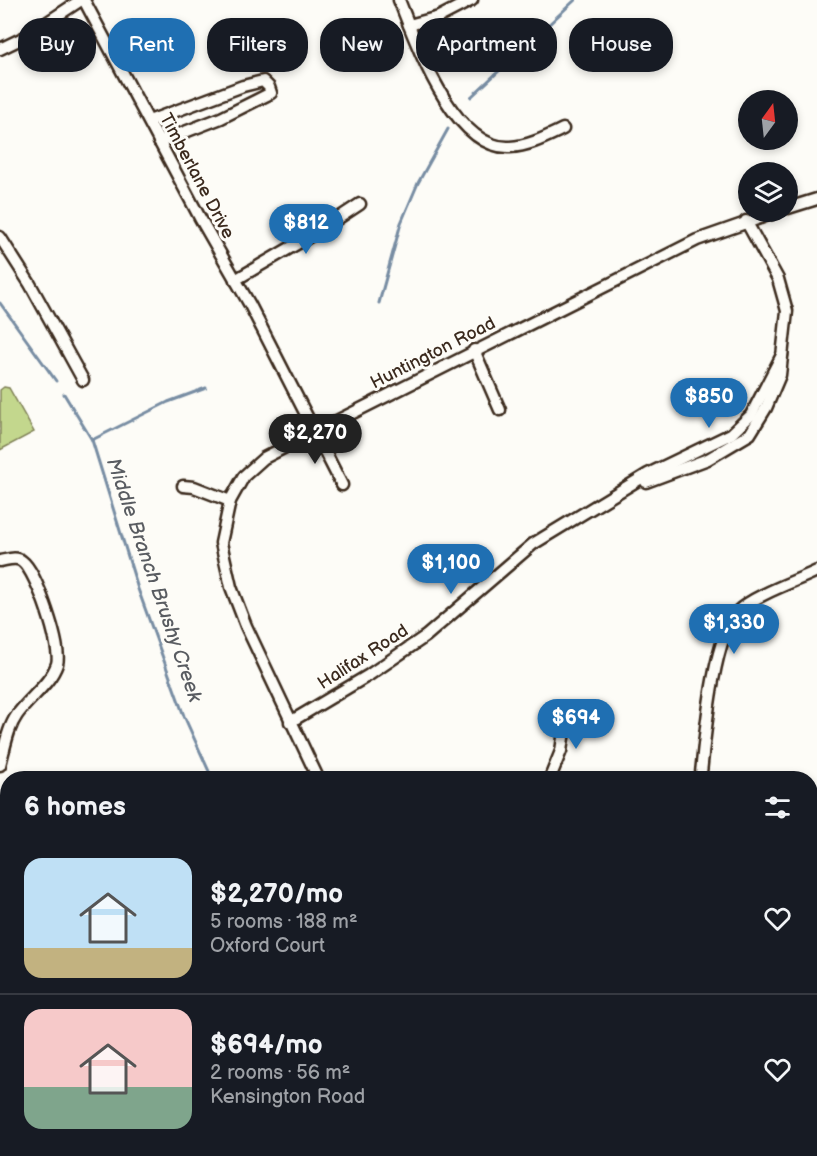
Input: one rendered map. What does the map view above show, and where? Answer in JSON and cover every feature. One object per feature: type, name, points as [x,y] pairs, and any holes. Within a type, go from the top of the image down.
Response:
[{"type":"street","points":[[0,49],[25,37],[82,0]]},
{"type":"street","name":"Timberlane Drive","points":[[82,0],[235,280],[342,485]]},
{"type":"street","points":[[399,0],[416,46],[440,93],[461,121],[476,134],[495,146],[509,147],[532,142],[563,129]]},
{"type":"street","points":[[409,25],[439,17],[472,0]]},
{"type":"street","points":[[149,121],[231,90],[263,81],[270,87],[271,93],[240,109],[159,142]]},
{"type":"street","points":[[231,90],[240,109]]},
{"type":"street","points":[[798,205],[817,199]]},
{"type":"street","points":[[235,280],[320,231],[360,204]]},
{"type":"street","name":"Huntington Road","points":[[314,771],[246,626],[225,565],[221,543],[230,501],[244,476],[264,458],[474,350],[697,240],[743,222]]},
{"type":"street","name":"Halifax Road","points":[[290,722],[369,675],[426,636],[533,544],[625,489],[708,459],[750,434],[766,408],[780,375],[787,311],[778,279],[747,222]]},
{"type":"street","points":[[0,237],[30,284],[83,380]]},
{"type":"street","points":[[474,350],[500,410]]},
{"type":"street","points":[[183,486],[230,501]]},
{"type":"street","points":[[0,561],[15,558],[22,561],[32,574],[59,653],[57,665],[17,715],[8,732],[2,749],[0,765]]},
{"type":"street","points":[[701,771],[707,722],[726,631],[738,611],[758,598],[817,571]]},
{"type":"street","points":[[553,771],[561,751],[567,712]]},
{"type":"green space","points":[[4,387],[9,388],[34,432],[0,450],[0,390]]},
{"type":"waterway","points":[[471,97],[575,0]]},
{"type":"waterway","points":[[379,303],[401,223],[418,183],[448,129]]},
{"type":"waterway","name":"Middle Branch Brushy Creek","points":[[0,303],[56,381]]},
{"type":"waterway","points":[[92,440],[168,402],[206,388]]},
{"type":"waterway","name":"Middle Branch Brushy Creek","points":[[64,394],[92,440],[138,589],[184,716],[209,771]]}]
